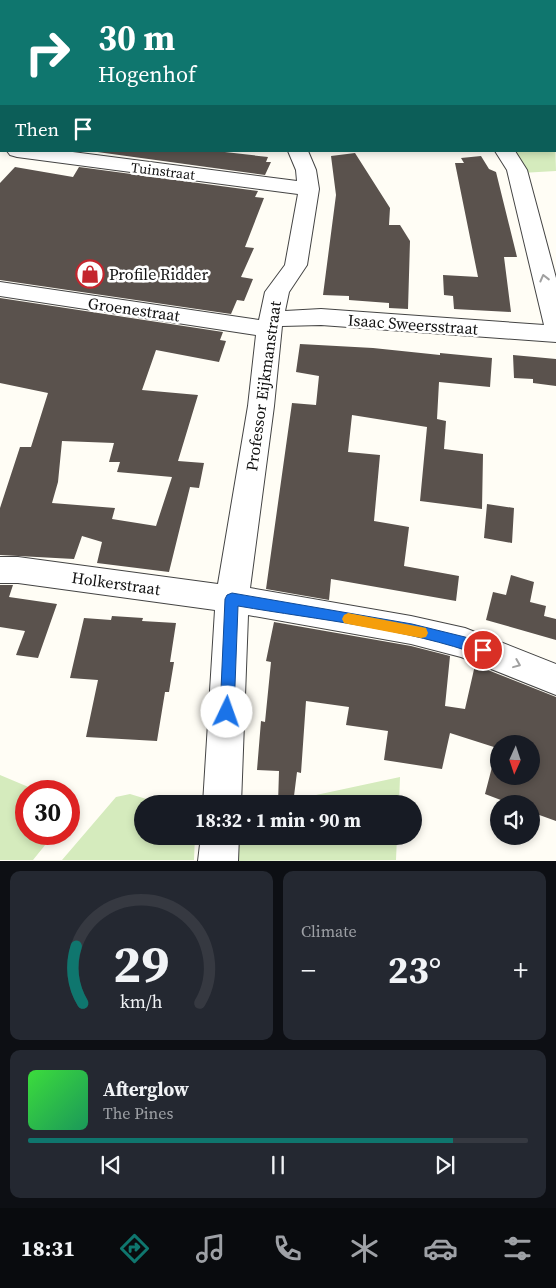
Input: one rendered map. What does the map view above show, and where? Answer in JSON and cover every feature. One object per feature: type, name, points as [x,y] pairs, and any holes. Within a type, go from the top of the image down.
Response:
[{"type":"street","name":"Tuinstraat","points":[[24,152],[309,190]]},
{"type":"street","name":"Professor Eijkmanstraat","points":[[222,795],[232,599],[270,324],[277,292],[296,265],[309,190],[306,170],[298,152]]},
{"type":"street","points":[[505,152],[517,170],[556,325]]},
{"type":"street","name":"Groenestraat","points":[[0,289],[270,324]]},
{"type":"street","name":"Isaac Sweersstraat","points":[[270,324],[321,317],[556,334]]},
{"type":"street","name":"Holkerstraat","points":[[0,570],[18,570],[232,599],[412,630],[465,643],[556,680]]},
{"type":"street","points":[[218,860],[219,845]]},
{"type":"green space","points":[[510,152],[555,152],[556,171],[521,173]]},
{"type":"green space","points":[[0,775],[15,781],[15,845],[45,845],[33,860],[0,860]]},
{"type":"green space","points":[[400,777],[399,795],[316,795]]},
{"type":"green space","points":[[130,794],[134,795],[134,845],[195,845],[194,860],[62,860],[75,845],[80,845],[80,839],[116,797]]},
{"type":"green space","points":[[230,845],[397,845],[396,860],[229,861]]},
{"type":"building","points":[[97,152],[225,152],[268,157],[266,162],[271,162],[265,175]]},
{"type":"building","points":[[355,153],[390,208],[389,225],[400,225],[410,241],[408,309],[389,308],[389,303],[349,300],[349,296],[323,295],[336,195],[331,156]]},
{"type":"building","points":[[481,156],[489,169],[496,172],[517,257],[504,257],[511,312],[454,309],[453,296],[444,295],[443,275],[478,277],[455,163],[464,163],[461,158]]},
{"type":"building","points":[[15,167],[73,177],[79,167],[258,191],[255,197],[264,198],[245,247],[254,248],[241,277],[253,279],[244,301],[237,300],[231,314],[0,280],[0,183]]},
{"type":"building","points":[[0,298],[223,332],[220,340],[226,341],[219,362],[156,350],[142,390],[198,395],[178,461],[204,463],[199,488],[190,487],[169,572],[97,563],[102,542],[82,536],[74,559],[0,555],[0,508],[20,447],[31,447],[48,393],[0,383]],"holes":[[[62,441],[114,443],[109,462],[120,462],[117,472],[172,477],[156,526],[112,519],[115,508],[52,503],[58,482]]]},
{"type":"building","points":[[300,344],[492,358],[490,387],[439,382],[437,419],[446,421],[444,449],[483,454],[482,509],[420,501],[427,427],[352,415],[348,452],[380,455],[374,521],[409,527],[404,566],[459,576],[456,601],[331,579],[329,600],[266,589],[292,403],[316,405],[319,376],[296,372]]},
{"type":"building","points":[[513,355],[556,359],[556,386],[533,383],[533,379],[514,378]]},
{"type":"building","points":[[487,504],[514,508],[512,543],[484,538]]},
{"type":"building","points":[[511,575],[534,582],[530,602],[546,606],[544,616],[556,619],[556,640],[486,620],[493,592],[506,595]]},
{"type":"building","points":[[0,585],[13,585],[9,597],[57,604],[38,658],[16,655],[25,631],[0,627]]},
{"type":"building","points":[[112,616],[143,618],[142,621],[176,623],[170,662],[174,662],[169,692],[165,692],[157,741],[86,737],[98,680],[70,678],[84,618],[111,620]]},
{"type":"building","points":[[274,622],[411,646],[450,656],[445,706],[465,709],[475,665],[556,697],[556,821],[540,815],[540,795],[490,796],[485,794],[490,775],[490,785],[540,785],[540,735],[490,735],[490,746],[450,733],[442,769],[384,760],[388,731],[346,725],[349,707],[306,701],[301,773],[297,772],[294,795],[278,795],[279,771],[257,770],[261,721],[265,722],[271,662],[266,661]]},
{"type":"slow traffic","points":[[348,619],[421,633]]},
{"type":"place","name":"Profile Ridder","points":[[90,274]]},
{"type":"route","points":[[227,712],[232,599],[412,630],[465,643],[483,650]]}]
